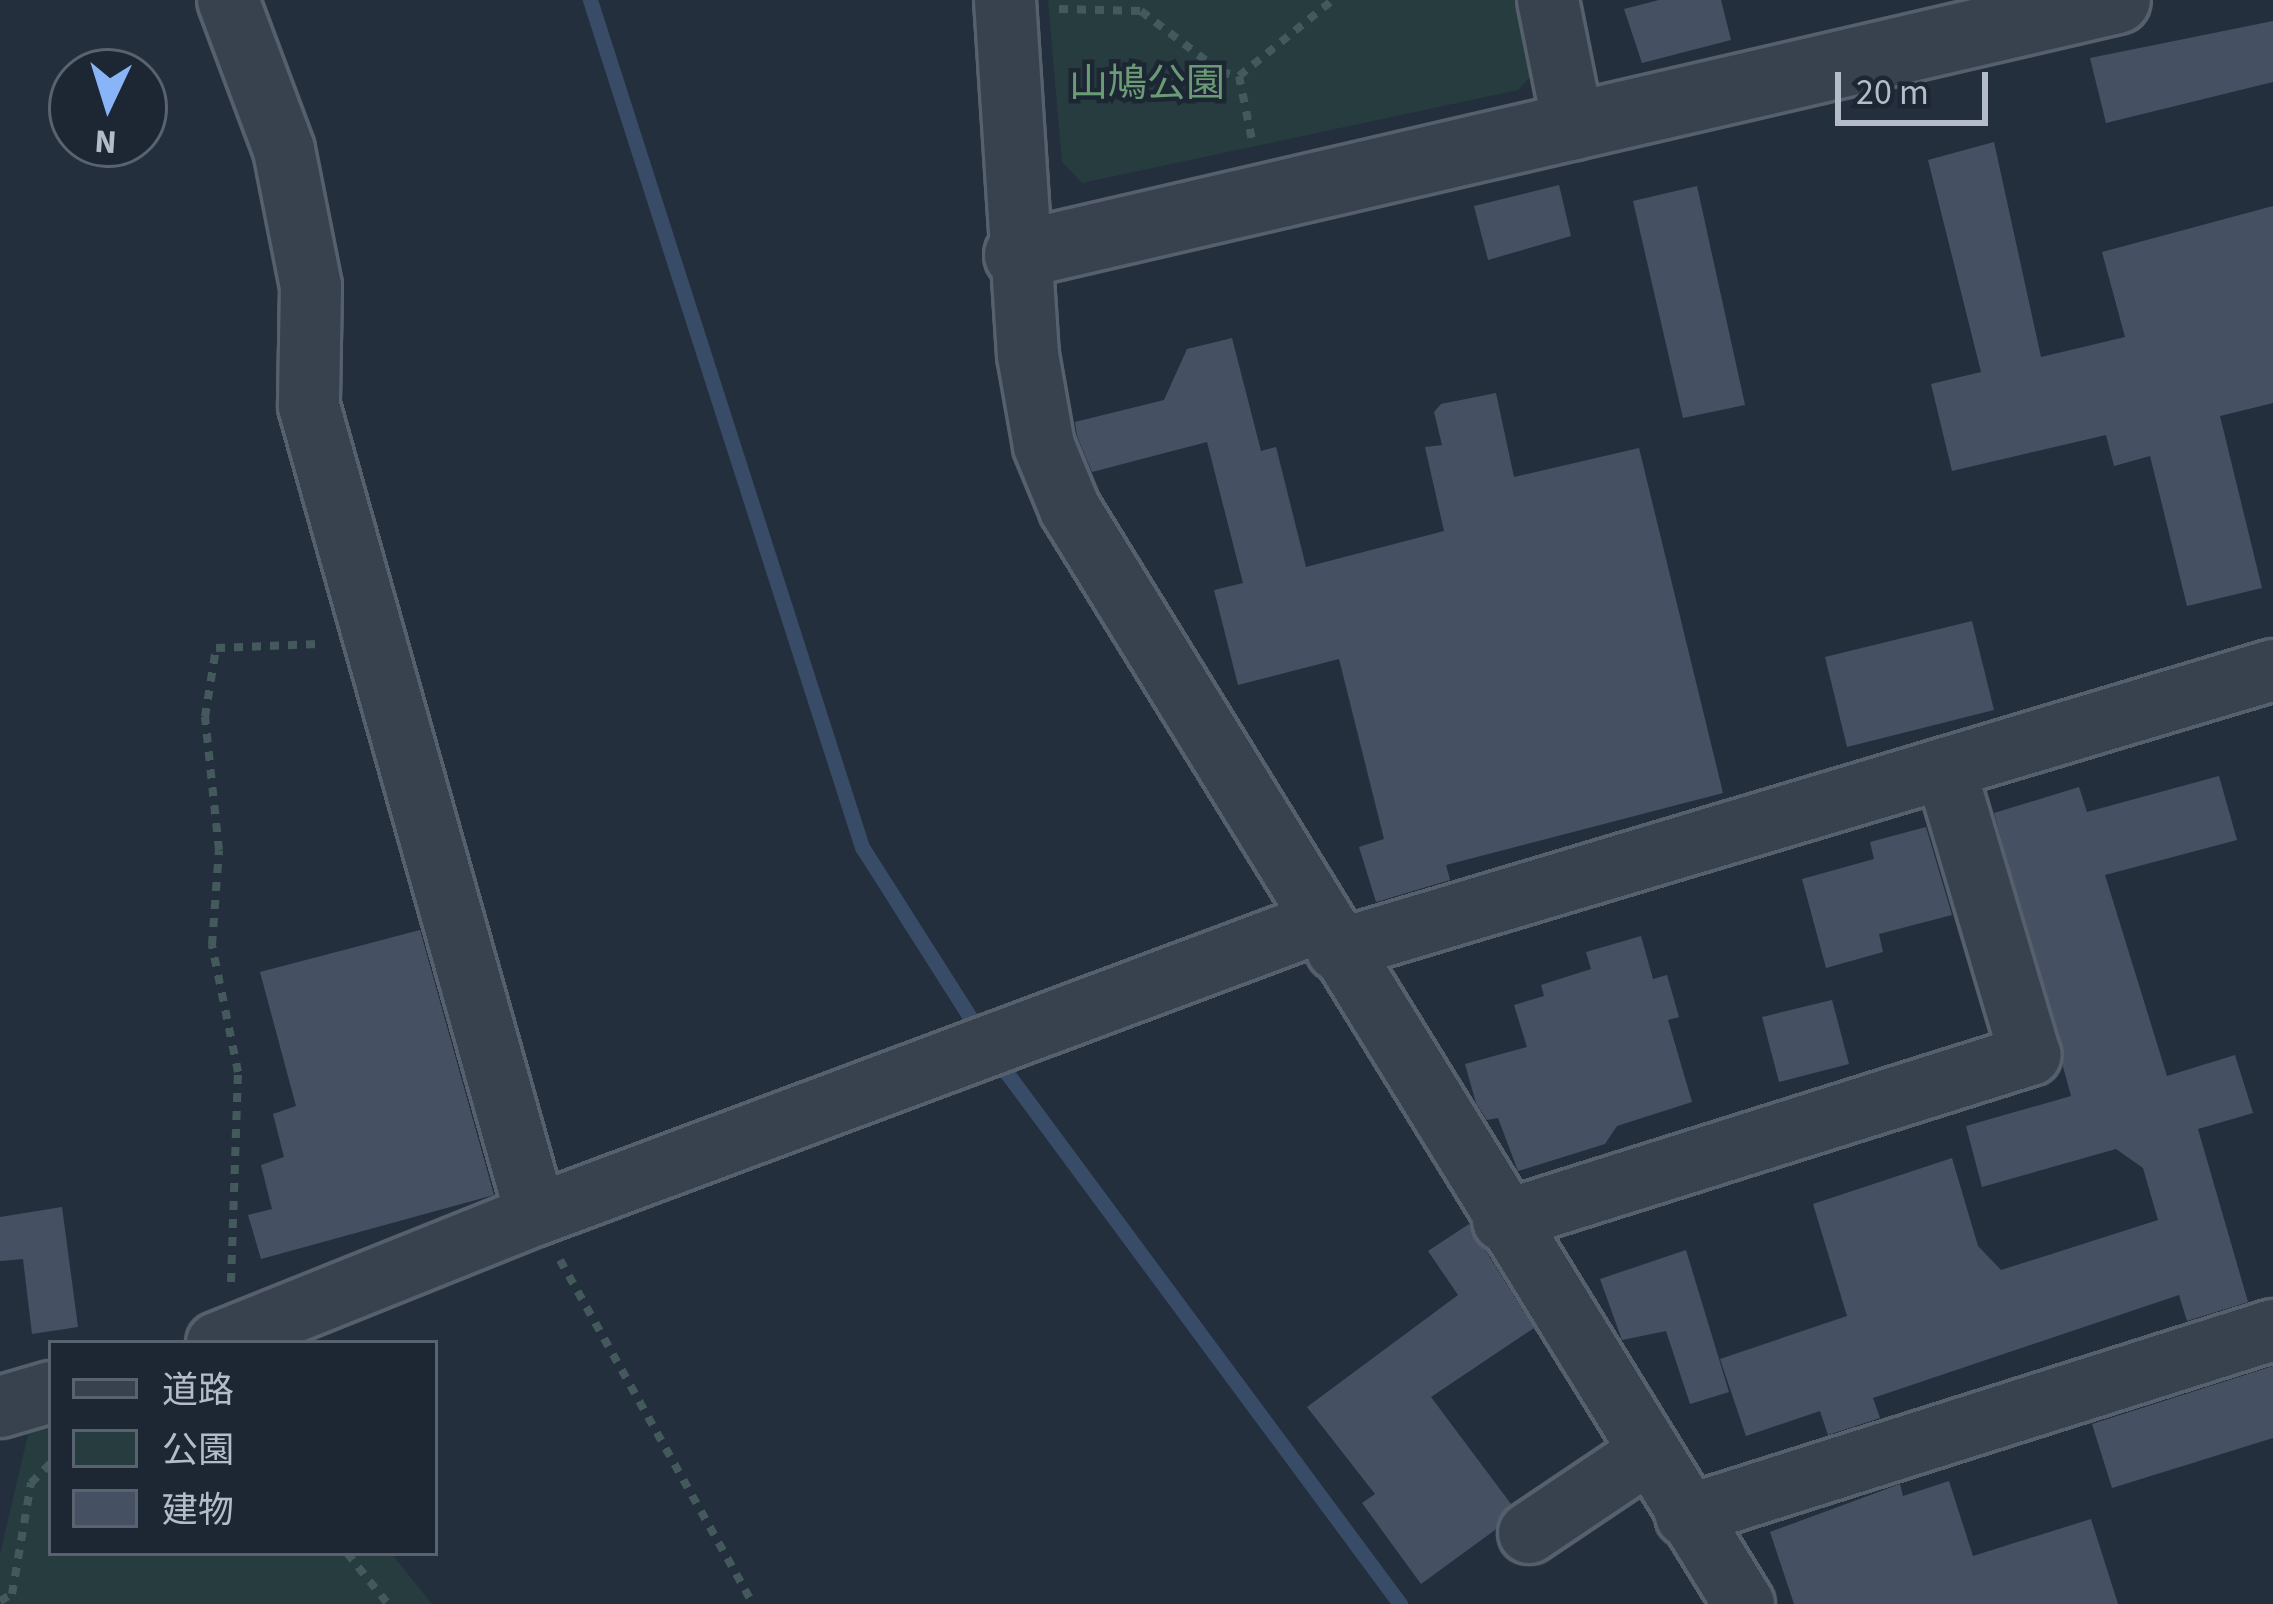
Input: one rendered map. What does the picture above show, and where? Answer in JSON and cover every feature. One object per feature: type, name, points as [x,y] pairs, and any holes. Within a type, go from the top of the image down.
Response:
[{"type":"street","points":[[228,0],[284,150],[311,286],[309,406],[536,1215]]},
{"type":"street","points":[[1548,0],[1574,129]]},
{"type":"street","points":[[1018,255],[2117,0]]},
{"type":"street","points":[[1022,6],[1018,255],[1044,446],[1070,509],[1328,936],[1744,1604]]},
{"type":"street","points":[[228,1340],[536,1215],[1022,1033],[1328,936],[1945,768],[2273,670]]},
{"type":"street","points":[[1504,1221],[2030,1054],[1945,768]]},
{"type":"street","points":[[1686,1516],[2273,1330]]},
{"type":"street","points":[[0,1407],[48,1393]]},
{"type":"street","points":[[1529,1533],[1648,1453]]},
{"type":"path","points":[[1239,76],[1333,0]]},
{"type":"path","points":[[1022,6],[1141,11],[1221,72],[1239,76]]},
{"type":"path","points":[[1239,76],[1257,161]]},
{"type":"path","points":[[228,1340],[238,1072],[212,944],[219,850],[205,717],[216,648],[377,637]]},
{"type":"path","points":[[536,1215],[753,1604]]},
{"type":"path","points":[[0,1601],[12,1594],[31,1483],[48,1466]]},
{"type":"path","points":[[349,1556],[388,1604]]},
{"type":"green space","name":"山鳩公園","points":[[1048,0],[1522,0],[1536,71],[1518,90],[1082,183],[1062,162]]},
{"type":"green space","points":[[48,1422],[48,1556],[393,1556],[432,1604],[0,1604],[0,1554],[30,1426]]},
{"type":"building","points":[[1659,0],[1721,0],[1731,40],[1642,63],[1624,9]]},
{"type":"building","points":[[2273,21],[2273,82],[2106,123],[2090,58]]},
{"type":"building","points":[[1994,142],[2041,357],[2125,337],[2102,252],[2273,206],[2273,403],[2220,416],[2262,588],[2187,606],[2150,456],[2114,466],[2106,435],[1952,471],[1931,384],[1981,372],[1928,160]]},
{"type":"building","points":[[1559,185],[1571,236],[1488,260],[1474,206]]},
{"type":"building","points":[[1697,186],[1745,405],[1683,418],[1633,201]]},
{"type":"building","points":[[1232,338],[1261,451],[1276,447],[1306,567],[1444,531],[1425,447],[1442,445],[1434,412],[1441,404],[1496,393],[1514,477],[1639,448],[1723,793],[1446,865],[1450,880],[1376,902],[1359,847],[1384,839],[1339,659],[1238,685],[1214,590],[1243,583],[1207,442],[1092,472],[1077,436],[1075,422],[1164,400],[1187,349]]},
{"type":"building","points":[[1972,621],[1994,710],[1847,747],[1825,657]]},
{"type":"building","points":[[2219,776],[2237,840],[2105,875],[2167,1076],[2235,1055],[2253,1113],[2198,1129],[2248,1302],[2187,1321],[2179,1295],[1873,1398],[1880,1418],[1828,1435],[1820,1411],[1746,1436],[1720,1359],[1847,1316],[1813,1204],[1952,1158],[1978,1246],[2001,1270],[2158,1220],[2143,1168],[2116,1149],[1982,1187],[1966,1126],[2071,1096],[1994,813],[2079,787],[2087,812]]},
{"type":"building","points":[[1926,827],[1952,915],[1879,934],[1883,952],[1826,968],[1802,879],[1874,859],[1870,842]]},
{"type":"building","points":[[420,930],[494,1195],[261,1259],[248,1215],[272,1209],[261,1165],[284,1157],[273,1114],[296,1106],[260,972]]},
{"type":"building","points":[[1641,936],[1653,979],[1667,975],[1679,1017],[1668,1020],[1692,1102],[1617,1126],[1605,1144],[1518,1171],[1498,1118],[1487,1120],[1476,1103],[1465,1064],[1527,1047],[1514,1005],[1544,996],[1541,985],[1591,969],[1586,952]]},
{"type":"building","points":[[1832,1000],[1849,1064],[1779,1082],[1762,1017]]},
{"type":"building","points":[[62,1207],[78,1327],[32,1334],[23,1259],[0,1261],[0,1217]]},
{"type":"building","points":[[1469,1224],[1534,1328],[1431,1397],[1511,1504],[1495,1530],[1421,1584],[1362,1503],[1375,1494],[1307,1407],[1458,1295],[1428,1251]]},
{"type":"building","points":[[1686,1250],[1729,1392],[1690,1404],[1666,1331],[1622,1340],[1600,1279]]},
{"type":"building","points":[[2273,1366],[2273,1438],[2112,1488],[2092,1424]]},
{"type":"building","points":[[1949,1481],[1973,1556],[2091,1519],[2118,1604],[1794,1604],[1770,1532],[1900,1484],[1903,1496]]},
{"type":"waterway","points":[[590,0],[862,847],[982,1036]]},
{"type":"waterway","points":[[995,1057],[1400,1604]]}]
